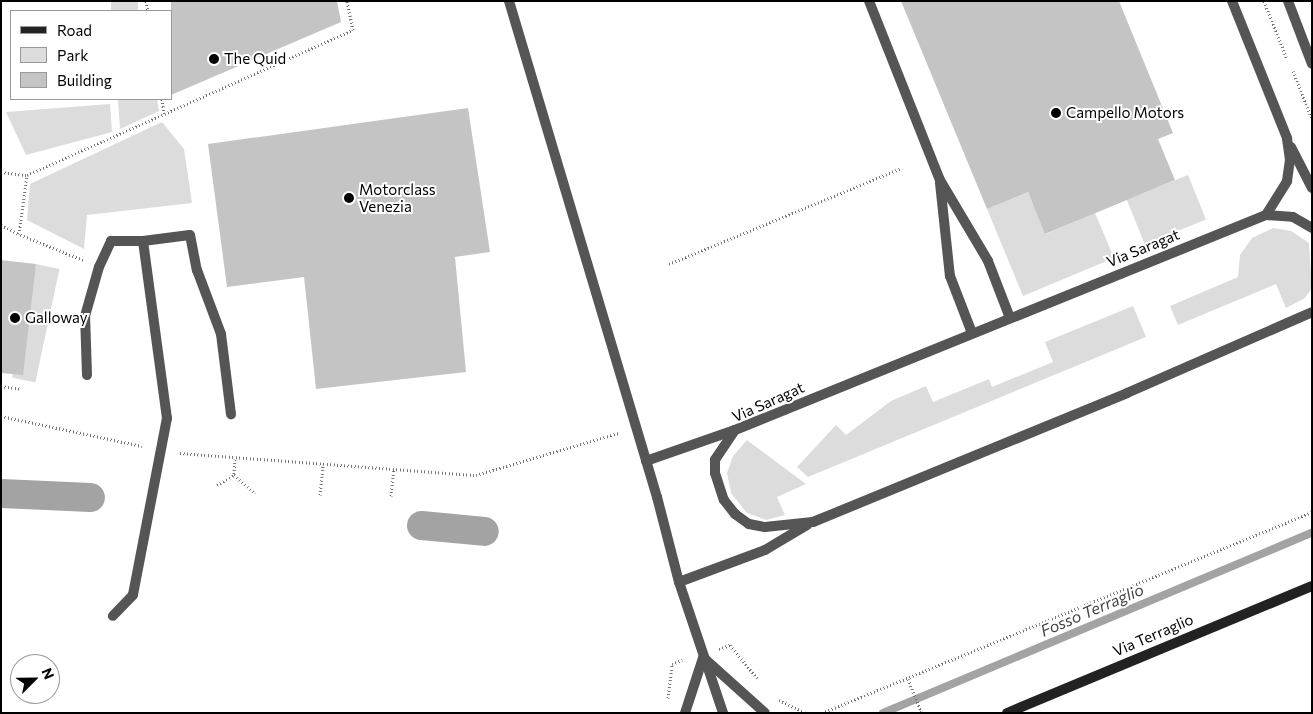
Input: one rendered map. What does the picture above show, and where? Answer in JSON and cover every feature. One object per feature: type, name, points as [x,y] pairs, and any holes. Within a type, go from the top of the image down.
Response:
[{"type":"main road","name":"Via Terraglio","points":[[1007,713],[1312,586]]},
{"type":"street","points":[[509,1],[637,428],[679,582],[703,658],[724,713]]},
{"type":"street","points":[[869,1],[940,180],[988,261],[1010,318]]},
{"type":"street","points":[[1232,1],[1287,138],[1312,188]]},
{"type":"street","points":[[1288,3],[1312,64]]},
{"type":"street","points":[[1266,215],[1287,181],[1290,160],[1287,138]]},
{"type":"street","points":[[940,180],[950,276],[972,333]]},
{"type":"street","name":"Via Saragat","points":[[1312,228],[1293,217],[1266,215],[735,430],[716,460],[715,474],[724,500],[735,514],[749,524],[765,528],[813,522],[1127,393],[1312,312]]},
{"type":"street","points":[[87,375],[85,316],[100,267],[111,241],[143,242],[190,235],[197,270],[221,334],[231,414]]},
{"type":"street","points":[[113,616],[133,595],[167,418],[143,242]]},
{"type":"street","points":[[646,461],[735,430]]},
{"type":"street","points":[[679,582],[765,550],[813,522]]},
{"type":"street","points":[[685,713],[703,658]]},
{"type":"street","points":[[703,658],[765,713]]},
{"type":"path","points":[[1,172],[28,175],[353,30],[347,1]]},
{"type":"path","points":[[162,100],[164,114]]},
{"type":"path","points":[[669,264],[902,168]]},
{"type":"path","points":[[19,234],[28,175]]},
{"type":"path","points":[[1,226],[100,267]]},
{"type":"path","points":[[1,386],[22,389]]},
{"type":"path","points":[[1,416],[149,448]]},
{"type":"path","points":[[174,453],[235,459],[476,475],[637,428]]},
{"type":"path","points":[[234,475],[235,459]]},
{"type":"path","points":[[320,495],[323,464]]},
{"type":"path","points":[[391,496],[394,469]]},
{"type":"path","points":[[217,485],[234,475]]},
{"type":"path","points":[[234,475],[255,493]]},
{"type":"path","points":[[822,713],[1312,512]]},
{"type":"path","points":[[730,645],[760,681]]},
{"type":"path","points":[[667,705],[672,664]]},
{"type":"path","points":[[908,679],[921,711],[917,713]]},
{"type":"path","points":[[773,694],[806,713]]},
{"type":"green space","points":[[111,1],[138,1],[138,10],[111,10]]},
{"type":"green space","points":[[118,100],[157,100],[159,111],[120,129]]},
{"type":"green space","points":[[110,104],[112,132],[26,155],[6,112]]},
{"type":"green space","points":[[162,122],[184,149],[192,203],[87,215],[84,249],[27,220],[30,184]]},
{"type":"green space","points":[[1188,175],[1206,220],[1145,244],[1127,200]]},
{"type":"green space","points":[[1028,192],[1046,234],[1095,213],[1114,258],[1023,296],[987,209]]},
{"type":"green space","points":[[1273,228],[1291,231],[1309,243],[1312,288],[1305,298],[1286,308],[1276,284],[1178,325],[1170,306],[1238,277],[1240,255],[1252,238]]},
{"type":"green space","points":[[36,264],[59,269],[35,382],[12,377]]},
{"type":"green space","points":[[1133,306],[1146,337],[808,477],[797,467],[836,425],[846,435],[891,401],[926,386],[933,402],[989,379],[992,387],[1053,362],[1045,342]]},
{"type":"green space","points":[[747,440],[806,484],[777,497],[785,515],[766,520],[747,513],[731,493],[727,473],[733,456]]},
{"type":"building","name":"The Quid","points":[[171,1],[337,1],[341,22],[172,95]]},
{"type":"building","name":"Campello Motors","points":[[901,1],[1119,1],[1173,133],[1158,139],[1175,180],[1045,234],[1028,192],[987,209]]},
{"type":"building","name":"Motorclass Venezia","points":[[468,108],[490,252],[455,257],[466,372],[316,389],[304,277],[227,287],[208,144]]},
{"type":"building","name":"Galloway","points":[[1,260],[36,264],[23,375],[1,373]]},
{"type":"waterway","points":[[1,493],[90,497]]},
{"type":"waterway","points":[[421,525],[484,531]]},
{"type":"waterway","name":"Fosso Terraglio","points":[[883,713],[1312,533]]},
{"type":"place","name":"The Quid","points":[[214,59]]},
{"type":"place","name":"Campello Motors","points":[[1056,113]]},
{"type":"place","name":"Motorclass Venezia","points":[[349,198]]},
{"type":"place","name":"Galloway","points":[[15,318]]}]
